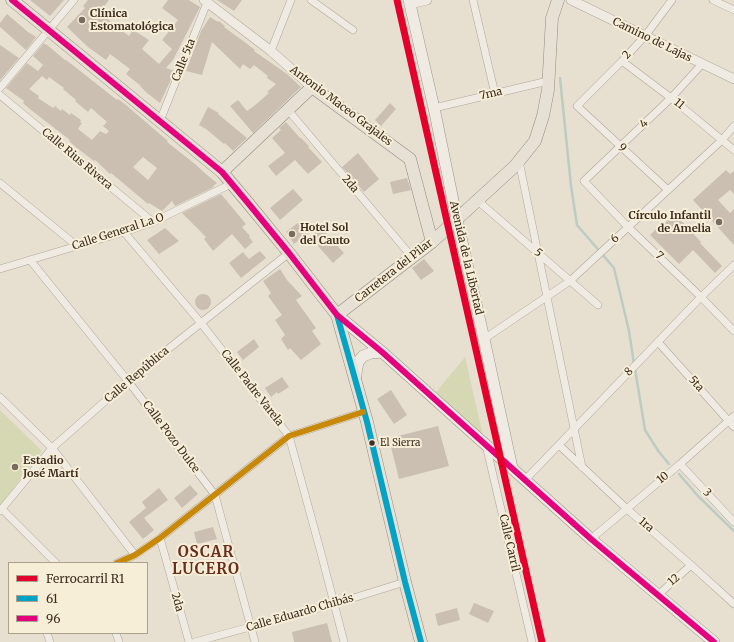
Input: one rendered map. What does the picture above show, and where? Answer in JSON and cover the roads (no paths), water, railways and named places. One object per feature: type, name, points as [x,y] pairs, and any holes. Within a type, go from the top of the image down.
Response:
[{"type":"main road","points":[[12,0],[222,172],[289,253],[337,315],[382,352],[591,539],[710,641]]},
{"type":"main road","name":"Carretera del Pilar","points":[[337,315],[432,242],[515,166],[535,141],[543,116],[548,90],[552,18],[558,0]]},
{"type":"main road","name":"Avenida de la Libertad","points":[[410,2],[512,468]]},
{"type":"main road","points":[[222,172],[312,87]]},
{"type":"main road","name":"Antonio Maceo Grajales","points":[[312,87],[410,159],[432,242]]},
{"type":"main road","points":[[337,315],[364,412],[421,642]]},
{"type":"main road","points":[[355,379],[358,362],[363,356],[371,353],[382,352]]},
{"type":"street","points":[[0,88],[74,0]]},
{"type":"street","points":[[271,52],[291,0]]},
{"type":"street","points":[[311,0],[353,30]]},
{"type":"street","points":[[410,2],[427,0]]},
{"type":"street","points":[[473,0],[495,94]]},
{"type":"street","name":"Camino de Lajas","points":[[571,0],[734,79]]},
{"type":"street","name":"2","points":[[577,106],[645,36],[672,0]]},
{"type":"street","points":[[713,0],[734,10]]},
{"type":"street","name":"Antonio Maceo Grajales","points":[[206,1],[271,52],[312,87]]},
{"type":"street","name":"Calle 5ta","points":[[160,121],[206,1]]},
{"type":"street","name":"11","points":[[622,61],[734,150]]},
{"type":"street","name":"4","points":[[584,181],[670,98],[702,64]]},
{"type":"street","name":"7ma","points":[[434,108],[548,81]]},
{"type":"street","name":"Calle Rius Rivera","points":[[0,95],[153,222]]},
{"type":"street","name":"9","points":[[577,106],[668,190]]},
{"type":"street","name":"2da","points":[[288,110],[412,257]]},
{"type":"street","name":"6","points":[[484,339],[570,281],[722,140],[734,126]]},
{"type":"street","points":[[519,161],[582,467]]},
{"type":"street","name":"7","points":[[584,181],[628,227],[734,331]]},
{"type":"street","points":[[0,182],[77,246]]},
{"type":"street","name":"Calle General La O","points":[[0,269],[153,222],[231,184]]},
{"type":"street","name":"5","points":[[478,201],[598,305]]},
{"type":"street","name":"Calle Padre Varela","points":[[124,232],[201,323],[289,436],[344,642]]},
{"type":"street","name":"Calle República","points":[[1,510],[52,448],[128,381],[289,253]]},
{"type":"street","name":"Calle Pozo Dulce","points":[[30,260],[128,381],[215,495],[255,642]]},
{"type":"street","name":"8","points":[[525,480],[701,297],[734,265]]},
{"type":"street","name":"5ta","points":[[658,342],[731,418],[734,427]]},
{"type":"street","points":[[0,397],[52,448],[135,555]]},
{"type":"street","points":[[119,562],[135,555],[160,538],[289,436],[364,412]]},
{"type":"street","name":"10","points":[[591,539],[680,464],[731,418]]},
{"type":"street","name":"Calle Carril","points":[[486,445],[532,642]]},
{"type":"street","name":"1ra","points":[[559,445],[626,509],[691,564],[734,604]]},
{"type":"street","name":"3","points":[[680,464],[734,522]]},
{"type":"street","points":[[1,510],[55,562]]},
{"type":"street","name":"2da","points":[[160,538],[189,642]]},
{"type":"street","name":"12","points":[[658,595],[691,564]]},
{"type":"street","name":"Calle Eduardo Chibás","points":[[195,642],[334,604],[405,582]]},
{"type":"waterway","points":[[560,78],[571,186],[577,225],[614,268],[629,331],[634,364]]},
{"type":"waterway","points":[[635,369],[645,430],[659,452],[669,464]]},
{"type":"waterway","points":[[679,474],[698,496],[734,531]]},
{"type":"rail line","name":"R1","points":[[397,0],[542,642]]},
{"type":"place","name":"Clínica Estomatológica","points":[[82,20]]},
{"type":"place","name":"Círculo Infantil de Amelia","points":[[719,222]]},
{"type":"place","name":"Hotel Sol del Cauto","points":[[292,234]]},
{"type":"place","name":"El Sierra","points":[[372,443]]},
{"type":"place","name":"Estadio José Martí","points":[[15,467]]},
{"type":"district","name":"OSCAR LUCERO","points":[[206,562]]}]
